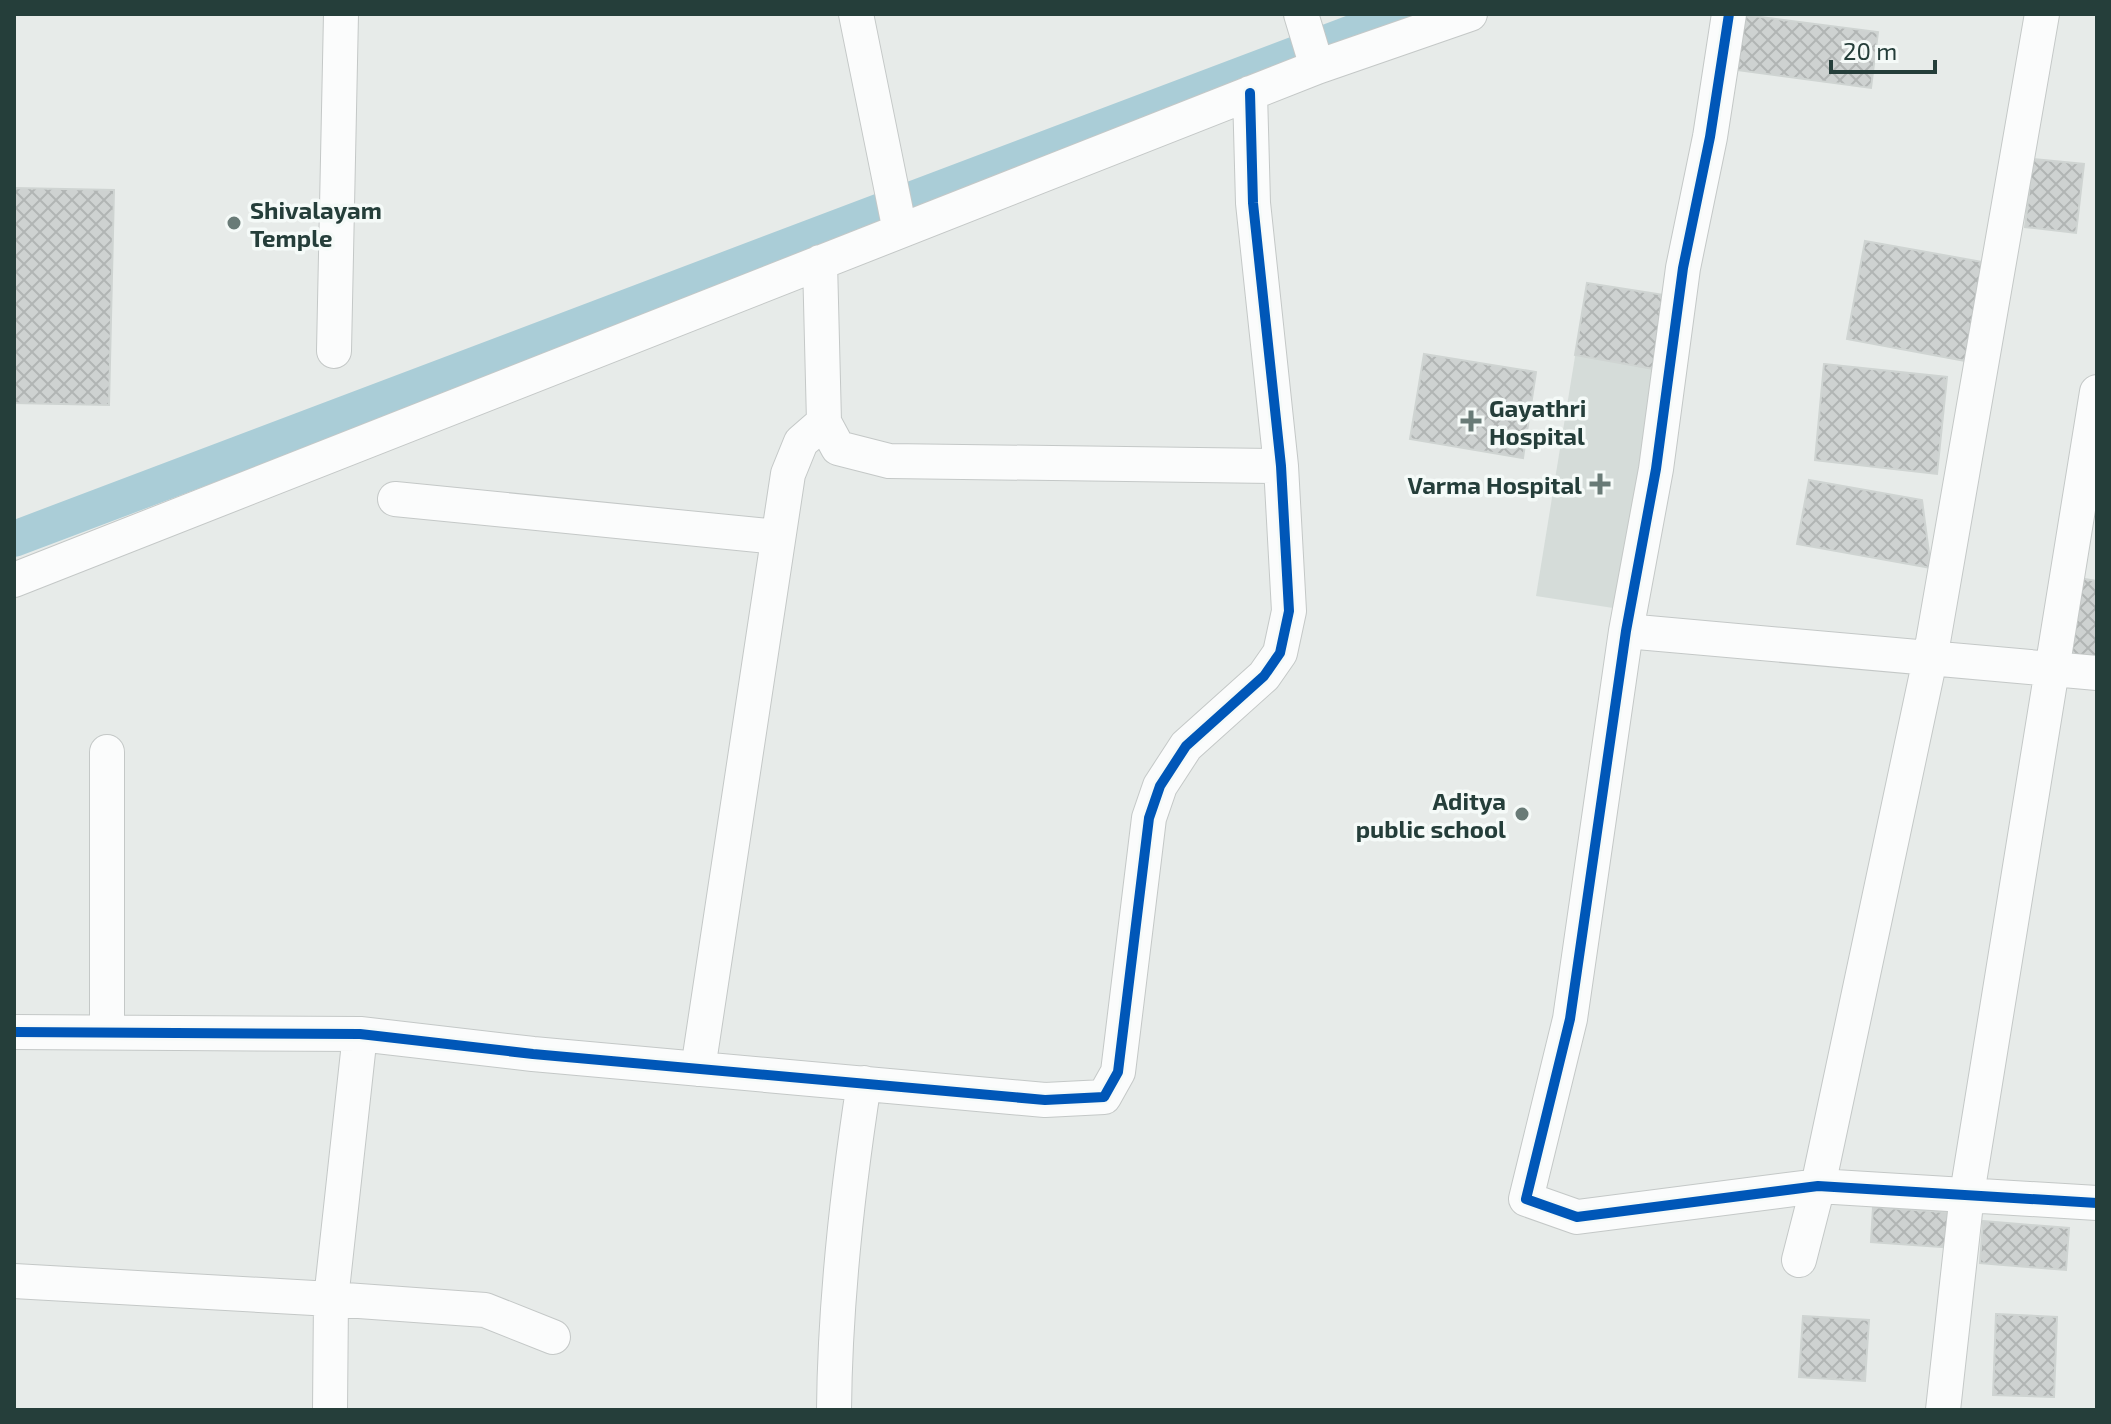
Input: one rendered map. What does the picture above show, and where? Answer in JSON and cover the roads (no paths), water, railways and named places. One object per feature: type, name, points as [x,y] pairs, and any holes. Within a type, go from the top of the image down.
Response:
[{"type":"street","points":[[334,351],[341,14]]},
{"type":"street","points":[[856,14],[900,229]]},
{"type":"street","points":[[1301,14],[1317,67]]},
{"type":"street","points":[[14,580],[900,229],[1317,67],[1470,14]]},
{"type":"street","points":[[1729,14],[1710,137],[1683,268],[1659,454],[1626,631],[1570,1019],[1526,1199],[1577,1217],[1818,1186],[2097,1203]]},
{"type":"street","points":[[1799,1260],[1818,1186],[1930,659],[2042,14]]},
{"type":"street","points":[[14,1032],[360,1034],[698,1069],[1045,1100],[1104,1097],[1118,1072],[1149,818],[1160,786],[1186,746],[1264,676],[1280,653],[1289,611],[1281,466],[1253,203],[1250,93]]},
{"type":"street","points":[[820,262],[824,422],[838,448],[889,461],[1281,466]]},
{"type":"street","points":[[1943,1410],[1967,1194],[2049,670],[2097,392]]},
{"type":"street","points":[[698,1069],[778,537],[793,460],[801,442],[824,422]]},
{"type":"street","points":[[395,499],[778,537]]},
{"type":"street","points":[[1626,631],[2097,673]]},
{"type":"street","points":[[107,752],[107,1032]]},
{"type":"street","points":[[330,1410],[331,1299],[360,1034]]},
{"type":"street","points":[[834,1410],[835,1331],[844,1215],[864,1083]]},
{"type":"street","points":[[14,1281],[485,1310],[553,1337]]},
{"type":"waterway","points":[[14,539],[1402,14]]},
{"type":"place","name":"Shivalayam Temple","points":[[234,223]]},
{"type":"place","name":"Gayathri Hospital","points":[[1471,421]]},
{"type":"place","name":"Varma Hospital","points":[[1600,484]]},
{"type":"place","name":"Aditya public school","points":[[1522,814]]}]
